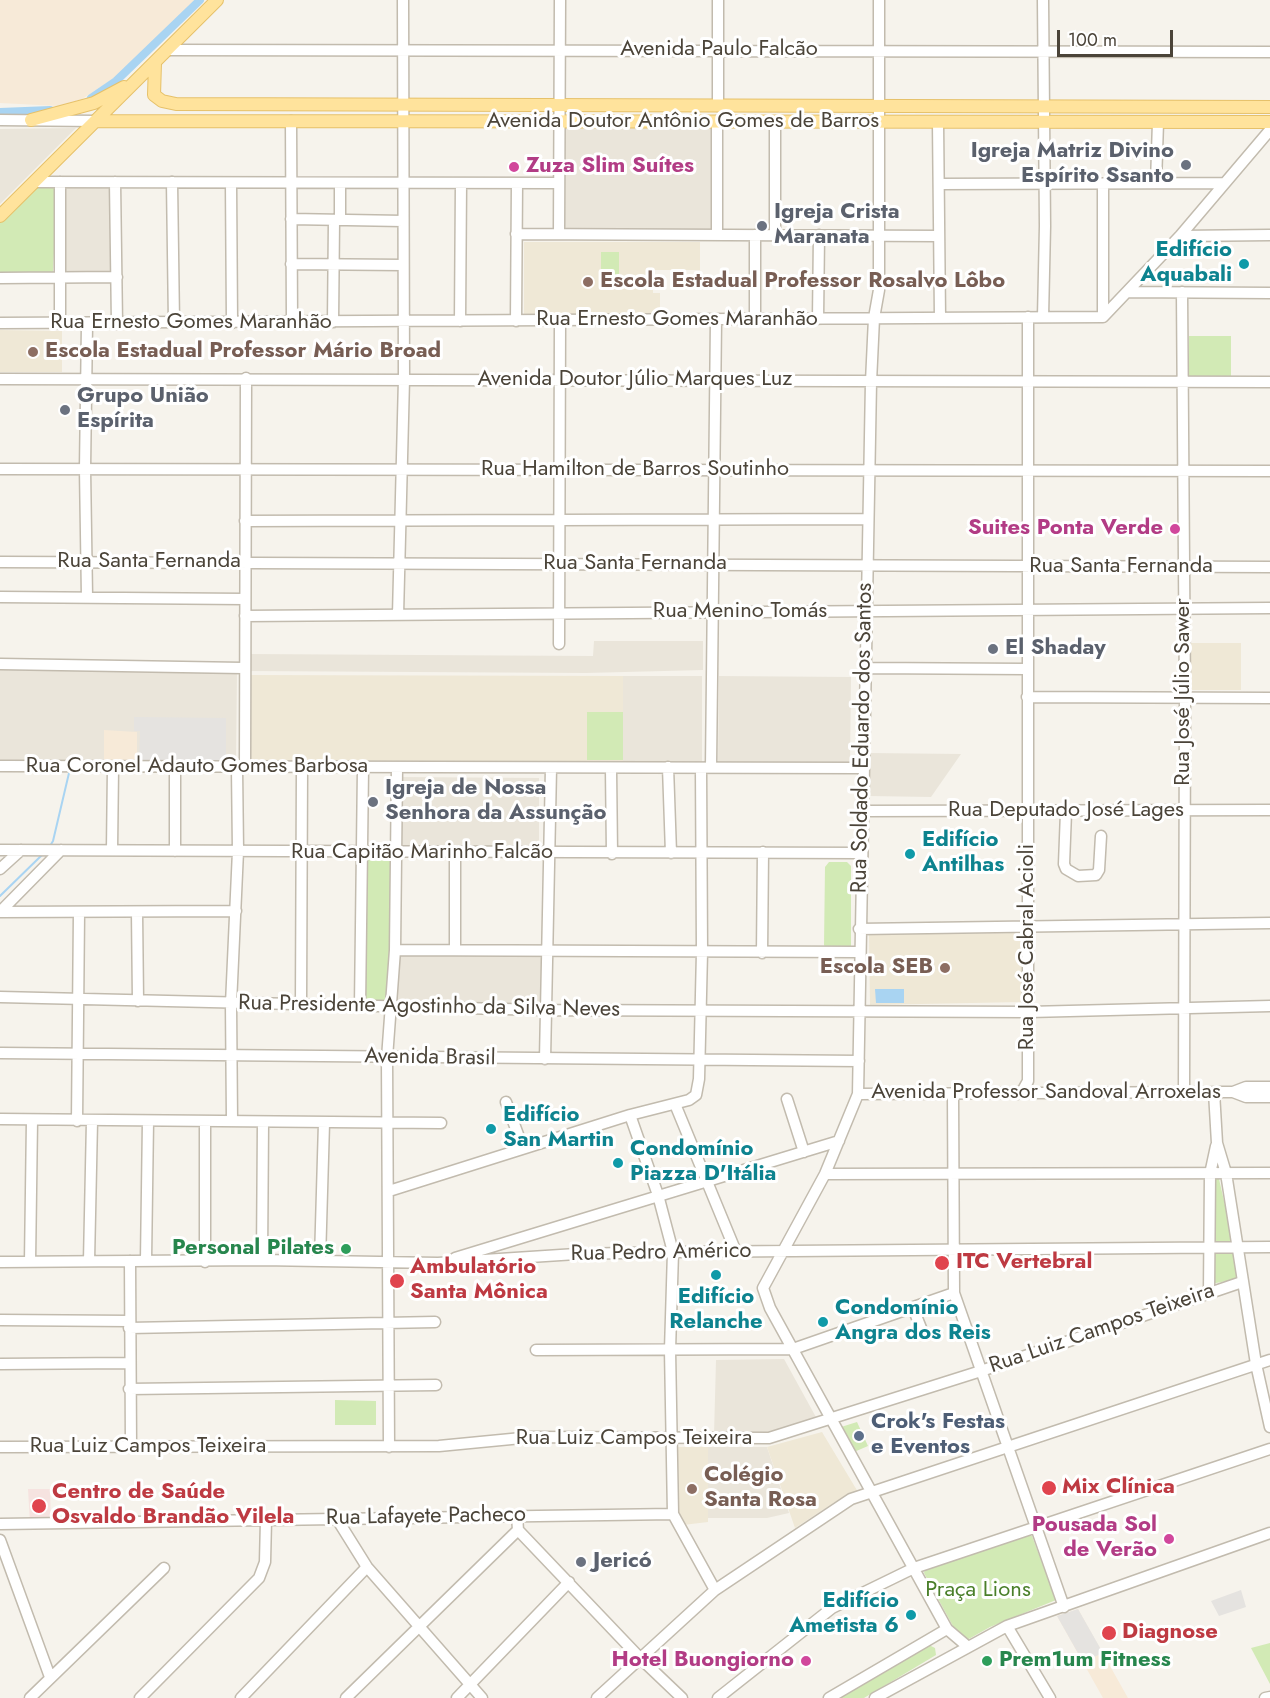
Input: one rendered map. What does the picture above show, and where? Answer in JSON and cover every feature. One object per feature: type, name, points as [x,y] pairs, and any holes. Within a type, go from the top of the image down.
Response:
[{"type":"main road","points":[[0,216],[217,0]]},
{"type":"main road","points":[[155,63],[154,94],[162,101],[176,104],[177,120]]},
{"type":"main road","points":[[31,120],[94,103],[138,80]]},
{"type":"main road","name":"Avenida Doutor Antônio Gomes de Barros","points":[[176,104],[1270,107]]},
{"type":"main road","name":"Avenida Doutor Antônio Gomes de Barros","points":[[96,121],[1270,122]]},
{"type":"street","points":[[398,615],[404,379],[403,0]]},
{"type":"street","points":[[559,234],[560,0]]},
{"type":"street","points":[[718,0],[718,106]]},
{"type":"street","name":"Rua Soldado Eduardo dos Santos","points":[[858,1094],[858,952],[871,381],[874,318],[879,290],[877,122],[879,0]]},
{"type":"street","points":[[1043,0],[1042,122],[1045,184],[1043,317]]},
{"type":"street","name":"Avenida Paulo Falcão","points":[[168,50],[1270,52]]},
{"type":"street","points":[[0,120],[96,121]]},
{"type":"street","points":[[291,121],[292,322]]},
{"type":"street","points":[[717,121],[717,235]]},
{"type":"street","points":[[775,122],[775,235]]},
{"type":"street","points":[[938,122],[940,318]]},
{"type":"street","points":[[1156,183],[1158,122]]},
{"type":"street","points":[[1103,317],[1180,236],[1270,130]]},
{"type":"street","points":[[35,182],[558,183]]},
{"type":"street","points":[[60,182],[60,324]]},
{"type":"street","points":[[115,182],[117,324]]},
{"type":"street","points":[[172,182],[174,323]]},
{"type":"street","points":[[231,183],[232,323]]},
{"type":"street","points":[[333,322],[334,265],[340,183]]},
{"type":"street","points":[[460,321],[461,183]]},
{"type":"street","points":[[516,321],[517,183]]},
{"type":"street","points":[[939,184],[1224,183]]},
{"type":"street","points":[[1103,184],[1103,317]]},
{"type":"street","points":[[291,219],[403,221]]},
{"type":"street","points":[[516,234],[939,236]]},
{"type":"street","points":[[755,235],[755,319]]},
{"type":"street","points":[[818,319],[819,235]]},
{"type":"street","points":[[1180,236],[1270,235]]},
{"type":"street","points":[[291,264],[403,265]]},
{"type":"street","points":[[0,278],[117,277]]},
{"type":"street","points":[[1127,292],[1270,292]]},
{"type":"street","name":"Rua José Júlio Sawer","points":[[1182,292],[1185,699],[1184,1092]]},
{"type":"street","name":"Rua José Cabral Acioli","points":[[1017,1094],[1023,1090],[1028,1081],[1029,1012],[1028,317]]},
{"type":"street","name":"Rua Ernesto Gomes Maranhão","points":[[0,323],[1103,317]]},
{"type":"street","points":[[389,1191],[630,1115],[675,1104],[696,1095],[699,1079],[702,952],[700,851],[706,768],[712,612],[716,320]]},
{"type":"street","points":[[559,644],[560,321]]},
{"type":"street","points":[[87,324],[84,469],[87,597]]},
{"type":"street","points":[[232,1121],[231,1004],[245,616],[246,378]]},
{"type":"street","name":"Avenida Doutor Júlio Marques Luz","points":[[0,379],[1270,382]]},
{"type":"street","name":"Rua Hamilton de Barros Soutinho","points":[[0,469],[1270,471]]},
{"type":"street","points":[[245,521],[868,519]]},
{"type":"street","name":"Rua Santa Fernanda","points":[[0,562],[245,562],[399,566],[559,563],[1270,567]]},
{"type":"street","points":[[0,597],[245,599]]},
{"type":"street","name":"Rua Menino Tomás","points":[[245,616],[1270,608]]},
{"type":"street","points":[[0,664],[243,668]]},
{"type":"street","points":[[864,668],[1027,669]]},
{"type":"street","points":[[1027,696],[1270,698]]},
{"type":"street","name":"Rua Coronel Adauto Gomes Barbosa","points":[[0,766],[862,768]]},
{"type":"street","points":[[112,850],[113,767]]},
{"type":"street","points":[[668,767],[671,853]]},
{"type":"street","points":[[175,768],[175,851]]},
{"type":"street","points":[[301,1004],[302,768]]},
{"type":"street","points":[[360,1006],[363,768]]},
{"type":"street","points":[[389,1447],[387,1019],[391,1008],[395,950],[397,768]]},
{"type":"street","points":[[545,1059],[550,768]]},
{"type":"street","points":[[611,769],[612,854]]},
{"type":"street","name":"Rua Deputado José Lages","points":[[861,811],[1270,810]]},
{"type":"street","points":[[861,853],[864,822],[869,814],[877,811]]},
{"type":"street","points":[[1066,812],[1064,864],[1066,869],[1078,876],[1096,875],[1099,870],[1101,836]]},
{"type":"street","points":[[845,853],[861,840]]},
{"type":"street","name":"Rua Capitão Marinho Falcão","points":[[0,850],[396,851],[549,854],[700,851],[861,853]]},
{"type":"street","points":[[0,869],[21,850]]},
{"type":"street","points":[[0,912],[61,850]]},
{"type":"street","points":[[762,953],[763,852]]},
{"type":"street","points":[[455,853],[455,950]]},
{"type":"street","points":[[0,912],[236,911]]},
{"type":"street","points":[[137,912],[138,1001]]},
{"type":"street","points":[[77,1121],[79,913]]},
{"type":"street","points":[[859,929],[1270,923]]},
{"type":"street","points":[[395,950],[858,952]]},
{"type":"street","name":"Rua Presidente Agostinho da Silva Neves","points":[[0,997],[545,1011],[1029,1012],[1270,1006]]},
{"type":"street","name":"Avenida Brasil","points":[[0,1053],[859,1061]]},
{"type":"street","name":"Rua José Cabral Acioli","points":[[1028,1081],[1034,1089],[1042,1093]]},
{"type":"street","name":"Avenida Professor Sandoval Arroxelas","points":[[858,1094],[1233,1092],[1246,1087],[1270,1087]]},
{"type":"street","points":[[1209,1292],[1210,1174],[1216,1143],[1214,1092]]},
{"type":"street","name":"Avenida Professor Sandoval Arroxelas","points":[[1233,1092],[1246,1097],[1270,1097]]},
{"type":"street","points":[[858,1094],[825,1174],[763,1288],[770,1308],[947,1629],[967,1646]]},
{"type":"street","points":[[953,1094],[954,1293],[1038,1526],[1064,1607]]},
{"type":"street","points":[[787,1099],[804,1152]]},
{"type":"street","points":[[506,1102],[523,1148]]},
{"type":"street","points":[[675,1104],[709,1181],[736,1252]]},
{"type":"street","points":[[630,1115],[658,1195],[673,1252],[670,1350],[673,1514],[715,1590]]},
{"type":"street","points":[[0,1119],[441,1123]]},
{"type":"street","points":[[30,1262],[32,1120]]},
{"type":"street","points":[[89,1262],[92,1121]]},
{"type":"street","points":[[146,1260],[148,1121]]},
{"type":"street","points":[[205,1122],[205,1262]]},
{"type":"street","points":[[262,1260],[263,1122]]},
{"type":"street","points":[[320,1260],[324,1123]]},
{"type":"street","points":[[438,1263],[839,1141]]},
{"type":"street","points":[[1216,1143],[1226,1173],[1256,1364],[1270,1427]]},
{"type":"street","points":[[825,1174],[1270,1173]]},
{"type":"street","name":"Rua Pedro Américo","points":[[0,1262],[320,1260],[438,1263],[576,1254],[673,1252],[1270,1247]]},
{"type":"street","points":[[130,1261],[131,1447]]},
{"type":"street","name":"Rua Luiz Campos Teixeira","points":[[0,1448],[439,1446],[532,1437],[672,1438],[734,1445],[775,1438],[1242,1282]]},
{"type":"street","points":[[536,1350],[793,1349],[954,1293]]},
{"type":"street","points":[[913,1308],[923,1333]]},
{"type":"street","points":[[0,1320],[129,1324],[435,1322]]},
{"type":"street","points":[[597,1698],[715,1590],[834,1508],[872,1491],[1270,1360]]},
{"type":"street","points":[[0,1364],[129,1363]]},
{"type":"street","points":[[129,1389],[436,1384]]},
{"type":"street","points":[[718,1698],[832,1608],[914,1568],[1270,1449]]},
{"type":"street","name":"Rua Lafayete Pacheco","points":[[0,1524],[673,1514]]},
{"type":"street","points":[[518,1516],[518,1530],[640,1658],[682,1698]]},
{"type":"street","points":[[337,1519],[367,1567],[482,1698]]},
{"type":"street","points":[[140,1698],[259,1578],[265,1562],[266,1520]]},
{"type":"street","points":[[57,1523],[57,1535]]},
{"type":"street","points":[[346,1698],[518,1530]]},
{"type":"street","points":[[875,1698],[1007,1626],[1270,1533]]},
{"type":"street","points":[[0,1540],[50,1677]]},
{"type":"street","points":[[241,1698],[367,1567]]},
{"type":"street","points":[[30,1698],[164,1568]]},
{"type":"street","points":[[457,1698],[569,1582]]},
{"type":"street","points":[[1007,1626],[1050,1698]]},
{"type":"street","points":[[829,1698],[947,1629]]},
{"type":"street","points":[[1265,1698],[1270,1696]]},
{"type":"shaded area","points":[[0,0],[195,0],[113,79],[82,99],[58,106],[0,103]]},
{"type":"shaded area","points":[[559,121],[717,121],[717,235],[559,234]]},
{"type":"shaded area","points":[[76,128],[0,204],[0,129]]},
{"type":"shaded area","points":[[62,186],[111,187],[111,274],[61,274]]},
{"type":"shaded area","name":"Escola Estadual Professor Rosalvo Lôbo","points":[[524,242],[700,242],[700,270],[653,270],[653,293],[660,293],[660,315],[524,315]]},
{"type":"shaded area","points":[[0,330],[62,331],[62,372],[0,372]]},
{"type":"shaded area","points":[[594,641],[703,641],[703,670],[586,673],[245,671],[247,654],[593,656]]},
{"type":"shaded area","points":[[1187,643],[1241,643],[1241,690],[1187,690]]},
{"type":"shaded area","points":[[0,670],[237,671],[236,762],[137,762],[105,730],[104,762],[0,761]]},
{"type":"shaded area","points":[[246,675],[623,676],[623,763],[245,761]]},
{"type":"shaded area","points":[[623,676],[702,676],[702,763],[623,763]]},
{"type":"shaded area","points":[[719,676],[851,677],[850,764],[718,764]]},
{"type":"shaded area","points":[[134,717],[226,718],[226,760],[139,760],[140,731],[134,731]]},
{"type":"shaded area","points":[[104,730],[137,732],[137,762],[104,762]]},
{"type":"shaded area","points":[[869,753],[961,754],[931,797],[869,796]]},
{"type":"shaded area","points":[[400,777],[539,778],[539,846],[399,845]]},
{"type":"shaded area","name":"Escola SEB","points":[[1021,933],[1022,1002],[870,1005],[869,934]]},
{"type":"shaded area","points":[[397,953],[542,956],[541,1006],[396,1003]]},
{"type":"shaded area","points":[[784,1359],[817,1419],[765,1436],[714,1435],[716,1360]]},
{"type":"shaded area","points":[[822,1432],[858,1492],[835,1502],[795,1528],[767,1447]]},
{"type":"shaded area","name":"Colégio Santa Rosa","points":[[677,1447],[708,1447],[708,1522],[683,1525],[679,1518]]},
{"type":"shaded area","points":[[708,1447],[767,1447],[789,1513],[767,1518],[708,1518]]},
{"type":"shaded area","name":"Centro de Saúde Osvaldo Brandão Vilela","points":[[28,1489],[50,1489],[51,1523],[30,1523]]},
{"type":"shaded area","points":[[1241,1590],[1246,1607],[1219,1616],[1211,1601]]},
{"type":"shaded area","points":[[1078,1609],[1128,1698],[1103,1698],[1057,1616]]},
{"type":"shaded area","points":[[1078,1609],[1103,1653],[1083,1662],[1057,1616]]},
{"type":"green space","points":[[43,174],[58,181],[53,271],[58,278],[0,278],[0,216]]},
{"type":"green space","points":[[601,252],[619,252],[619,283],[601,283]]},
{"type":"green space","points":[[1189,336],[1231,336],[1231,376],[1189,377]]},
{"type":"green space","points":[[587,712],[623,712],[623,760],[587,760]]},
{"type":"green space","points":[[396,851],[391,1008],[360,1006],[361,852]]},
{"type":"green space","points":[[829,862],[847,862],[851,866],[851,947],[827,950],[824,945],[825,867]]},
{"type":"green space","points":[[1214,1178],[1219,1179],[1233,1240],[1222,1245],[1212,1242]]},
{"type":"green space","points":[[1211,1254],[1234,1254],[1237,1279],[1211,1284]]},
{"type":"green space","points":[[335,1400],[376,1401],[376,1425],[335,1425]]},
{"type":"green space","points":[[857,1422],[868,1446],[854,1452],[841,1427]]},
{"type":"green space","name":"Praça Lions","points":[[1029,1535],[1032,1536],[1056,1600],[990,1627],[967,1640],[960,1639],[924,1573],[925,1569]]},
{"type":"green space","points":[[1270,1643],[1270,1684],[1251,1648]]},
{"type":"green space","points":[[929,1645],[935,1648],[936,1655],[864,1698],[840,1698]]},
{"type":"water","points":[[875,989],[904,989],[904,1003],[876,1003]]},
{"type":"waterway","points":[[91,98],[116,81],[200,0]]},
{"type":"waterway","points":[[0,112],[50,110]]},
{"type":"waterway","points":[[50,846],[69,773]]},
{"type":"waterway","points":[[0,896],[43,854]]},
{"type":"place","name":"Igreja Matriz Divino Espírito Ssanto","points":[[1186,165]]},
{"type":"place","name":"Zuza Slim Suítes","points":[[514,167]]},
{"type":"place","name":"Igreja Crista Maranata","points":[[762,226]]},
{"type":"place","name":"Edifício Aquabali","points":[[1244,264]]},
{"type":"place","name":"Escola Estadual Professor Rosalvo Lôbo","points":[[588,282]]},
{"type":"place","name":"Escola Estadual Professor Mário Broad","points":[[33,352]]},
{"type":"place","name":"Grupo União Espírita","points":[[65,410]]},
{"type":"place","name":"Suites Ponta Verde","points":[[1175,529]]},
{"type":"place","name":"El Shaday","points":[[993,649]]},
{"type":"place","name":"Igreja de Nossa Senhora da Assunção","points":[[373,802]]},
{"type":"place","name":"Edifício Antilhas","points":[[910,854]]},
{"type":"place","name":"Escola SEB","points":[[945,968]]},
{"type":"place","name":"Edifício San Martin","points":[[491,1129]]},
{"type":"place","name":"Condomínio Piazza D'Itália","points":[[618,1163]]},
{"type":"place","name":"Personal Pilates","points":[[346,1249]]},
{"type":"place","name":"ITC Vertebral","points":[[942,1263]]},
{"type":"place","name":"Edifício Relanche","points":[[716,1275]]},
{"type":"place","name":"Ambulatório Santa Mônica","points":[[397,1281]]},
{"type":"place","name":"Condomínio Angra dos Reis","points":[[823,1322]]},
{"type":"place","name":"Crok's Festas e Eventos","points":[[859,1436]]},
{"type":"place","name":"Mix Clínica","points":[[1049,1488]]},
{"type":"place","name":"Colégio Santa Rosa","points":[[692,1489]]},
{"type":"place","name":"Centro de Saúde Osvaldo Brandão Vilela","points":[[39,1506]]},
{"type":"place","name":"Pousada Sol de Verão","points":[[1169,1539]]},
{"type":"place","name":"Jericó","points":[[581,1562]]},
{"type":"place","name":"Edifício Ametista 6","points":[[911,1615]]},
{"type":"place","name":"Diagnose","points":[[1109,1633]]},
{"type":"place","name":"Hotel Buongiorno","points":[[806,1661]]},
{"type":"place","name":"Prem1um Fitness","points":[[987,1661]]}]
